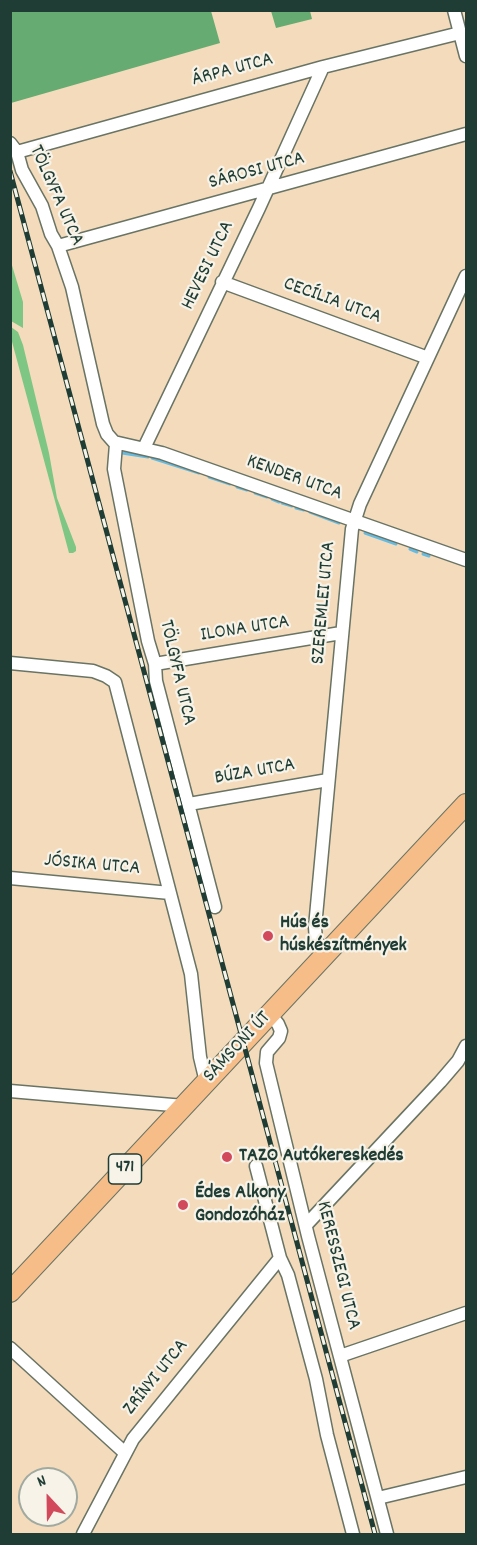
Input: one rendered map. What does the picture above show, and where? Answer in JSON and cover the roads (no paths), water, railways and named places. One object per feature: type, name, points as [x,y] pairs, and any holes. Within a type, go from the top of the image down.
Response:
[{"type":"main road","name":"SÁMSONI ÚT","points":[[10,1292],[327,953],[463,814]]},
{"type":"street","points":[[454,10],[466,56]]},
{"type":"street","name":"ÁRPA UTCA","points":[[14,148],[460,33]]},
{"type":"street","name":"HEVESI UTCA","points":[[144,448],[323,67]]},
{"type":"street","name":"SÁROSI UTCA","points":[[58,246],[466,135]]},
{"type":"street","name":"TÖLGYFA UTCA","points":[[14,148],[22,170],[42,206],[72,287],[103,424],[112,441],[116,479],[148,641],[155,664],[156,681],[215,907]]},
{"type":"street","name":"SZEREMLEI UTCA","points":[[327,953],[317,943],[315,932],[349,544],[354,521],[466,276]]},
{"type":"street","name":"CECÍLIA UTCA","points":[[222,282],[428,358]]},
{"type":"street","name":"KENDER UTCA","points":[[112,441],[144,448],[466,560]]},
{"type":"street","name":"ILONA UTCA","points":[[155,664],[341,633]]},
{"type":"street","points":[[10,663],[93,671],[115,682],[193,983],[200,1057],[206,1082]]},
{"type":"street","name":"BÚZA UTCA","points":[[189,804],[328,780]]},
{"type":"street","name":"JÓSIKA UTCA","points":[[10,878],[170,892]]},
{"type":"street","name":"KERESSZEGI UTCA","points":[[270,1014],[281,1031],[279,1038],[267,1052],[266,1063],[387,1534]]},
{"type":"street","points":[[306,1225],[440,1082],[458,1061],[466,1046]]},
{"type":"street","points":[[10,1091],[184,1106]]},
{"type":"street","points":[[256,1166],[280,1258],[288,1275],[316,1379],[327,1435],[354,1534]]},
{"type":"street","name":"ZRÍNYI UTCA","points":[[83,1534],[124,1452],[147,1419],[280,1258]]},
{"type":"street","points":[[340,1356],[466,1313]]},
{"type":"street","points":[[10,1348],[124,1452]]},
{"type":"street","points":[[378,1498],[466,1477]]},
{"type":"waterway","points":[[122,453],[148,457]]},
{"type":"waterway","points":[[152,458],[199,473]]},
{"type":"waterway","points":[[209,477],[230,484]]},
{"type":"waterway","points":[[237,487],[247,490]]},
{"type":"waterway","points":[[255,493],[267,497]]},
{"type":"waterway","points":[[272,499],[279,502]]},
{"type":"waterway","points":[[282,503],[292,506]]},
{"type":"waterway","points":[[296,508],[304,510]]},
{"type":"waterway","points":[[310,512],[339,523]]},
{"type":"waterway","points":[[365,533],[396,544]]},
{"type":"waterway","points":[[410,549],[417,552]]},
{"type":"waterway","points":[[423,554],[429,556]]},
{"type":"railway","points":[[10,171],[375,1534]]},
{"type":"place","name":"Hús és húskészítmények","points":[[268,936]]},
{"type":"place","name":"TAZO Autókereskedés","points":[[227,1157]]},
{"type":"place","name":"Édes Alkony Gondozóház","points":[[183,1205]]}]
